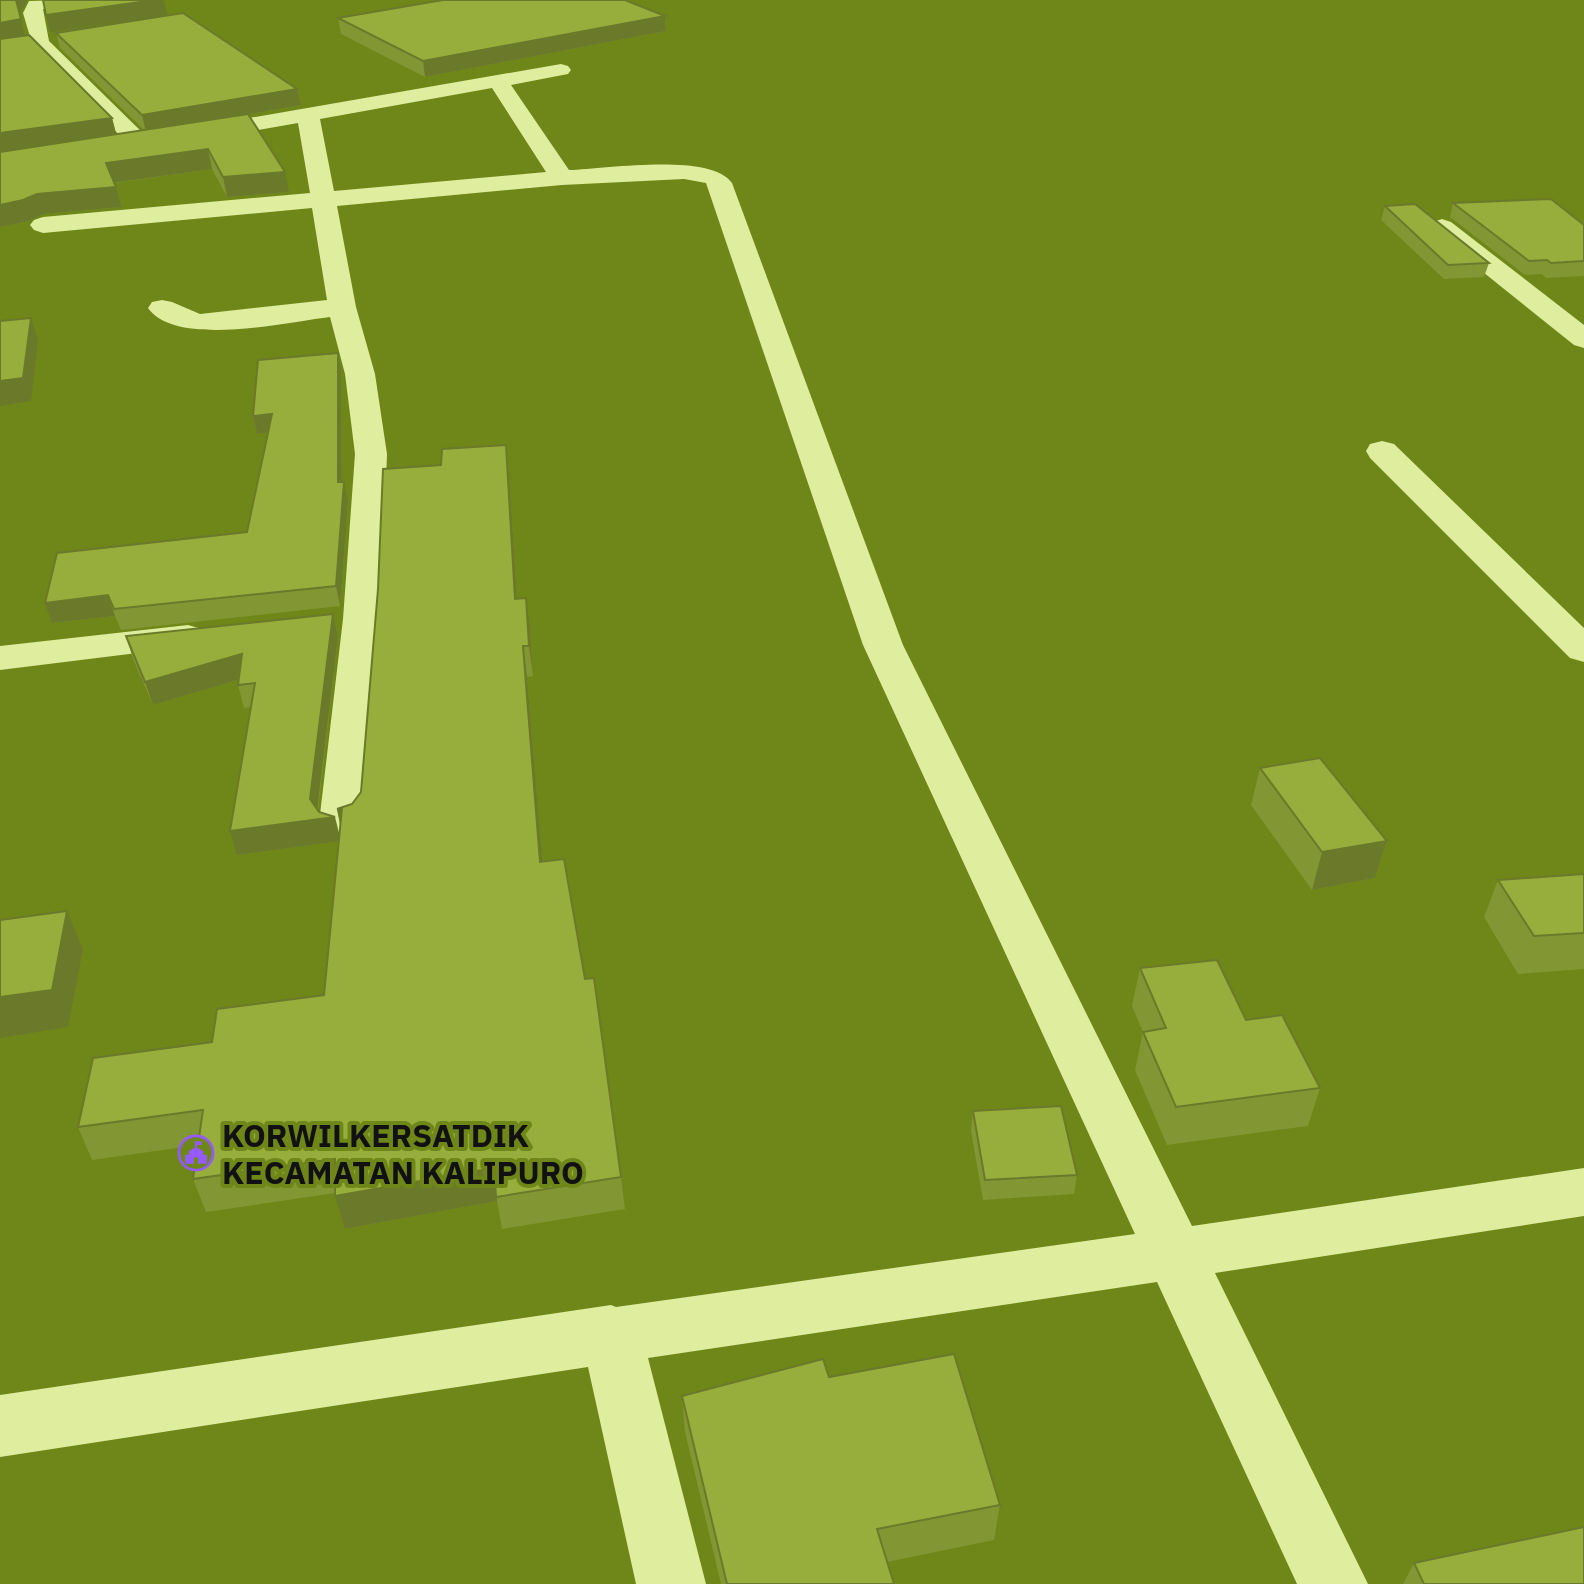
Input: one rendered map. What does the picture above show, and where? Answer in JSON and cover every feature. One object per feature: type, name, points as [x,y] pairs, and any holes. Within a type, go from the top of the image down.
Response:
[{"type":"street","points":[[61,0],[35,5],[32,13],[34,44],[155,141]]},
{"type":"street","points":[[34,44],[72,38]]},
{"type":"street","points":[[109,148],[561,70]]},
{"type":"street","points":[[498,81],[562,178]]},
{"type":"street","points":[[308,115],[342,307],[360,374],[371,454],[347,620],[342,823]]},
{"type":"street","points":[[43,225],[562,178],[684,172],[714,177],[720,183],[883,645],[1333,1584]]},
{"type":"street","points":[[1423,212],[1584,339]]},
{"type":"street","points":[[162,308],[183,320],[200,323],[342,307]]},
{"type":"street","points":[[1382,451],[1584,650]]},
{"type":"street","points":[[0,658],[225,633]]},
{"type":"street","points":[[0,1426],[611,1333],[1176,1256],[1584,1192]]},
{"type":"street","points":[[611,1333],[671,1584]]},
{"type":"building","points":[[0,0],[16,0],[21,19],[0,23]]},
{"type":"building","points":[[43,0],[155,0],[46,15]]},
{"type":"building","points":[[443,0],[625,0],[665,16],[423,61],[338,18]]},
{"type":"building","points":[[183,13],[297,89],[142,115],[56,33]]},
{"type":"building","points":[[29,35],[112,118],[0,133],[0,39]]},
{"type":"building","points":[[248,114],[285,172],[223,177],[208,149],[106,163],[116,187],[37,194],[0,205],[0,152]]},
{"type":"building","points":[[1551,199],[1584,225],[1584,261],[1529,261],[1453,203]]},
{"type":"building","points":[[1415,204],[1489,263],[1448,265],[1385,206]]},
{"type":"building","points":[[31,318],[23,378],[0,381],[0,321]]},
{"type":"building","points":[[338,353],[338,482],[344,482],[336,586],[114,609],[108,595],[45,603],[57,553],[247,532],[272,414],[253,416],[258,360]]},
{"type":"building","points":[[506,445],[515,599],[526,598],[529,646],[523,646],[540,862],[564,859],[585,979],[594,978],[621,1177],[496,1197],[494,1168],[335,1196],[335,1159],[193,1179],[203,1110],[78,1127],[93,1058],[212,1042],[217,1009],[324,995],[342,808],[337,809],[352,804],[361,792],[378,589],[383,469],[441,465],[442,449]]},
{"type":"building","points":[[333,614],[310,799],[319,812],[335,817],[230,831],[255,683],[238,685],[242,654],[145,682],[126,636]]},
{"type":"building","points":[[1320,758],[1387,841],[1322,852],[1260,768]]},
{"type":"building","points":[[1584,874],[1584,933],[1534,936],[1498,880]]},
{"type":"building","points":[[67,911],[52,990],[0,997],[0,920]]},
{"type":"building","points":[[1217,960],[1246,1020],[1282,1015],[1320,1088],[1176,1107],[1143,1032],[1166,1028],[1140,968]]},
{"type":"building","points":[[1061,1106],[1077,1175],[985,1180],[973,1111]]},
{"type":"building","points":[[954,1354],[1000,1505],[877,1529],[894,1584],[727,1584],[682,1396],[823,1359],[829,1377]]},
{"type":"building","points":[[1584,1527],[1584,1584],[1424,1584],[1414,1563]]},
{"type":"place","name":"KORWILKERSATDIK KECAMATAN KALIPURO","points":[[196,1153]]}]
